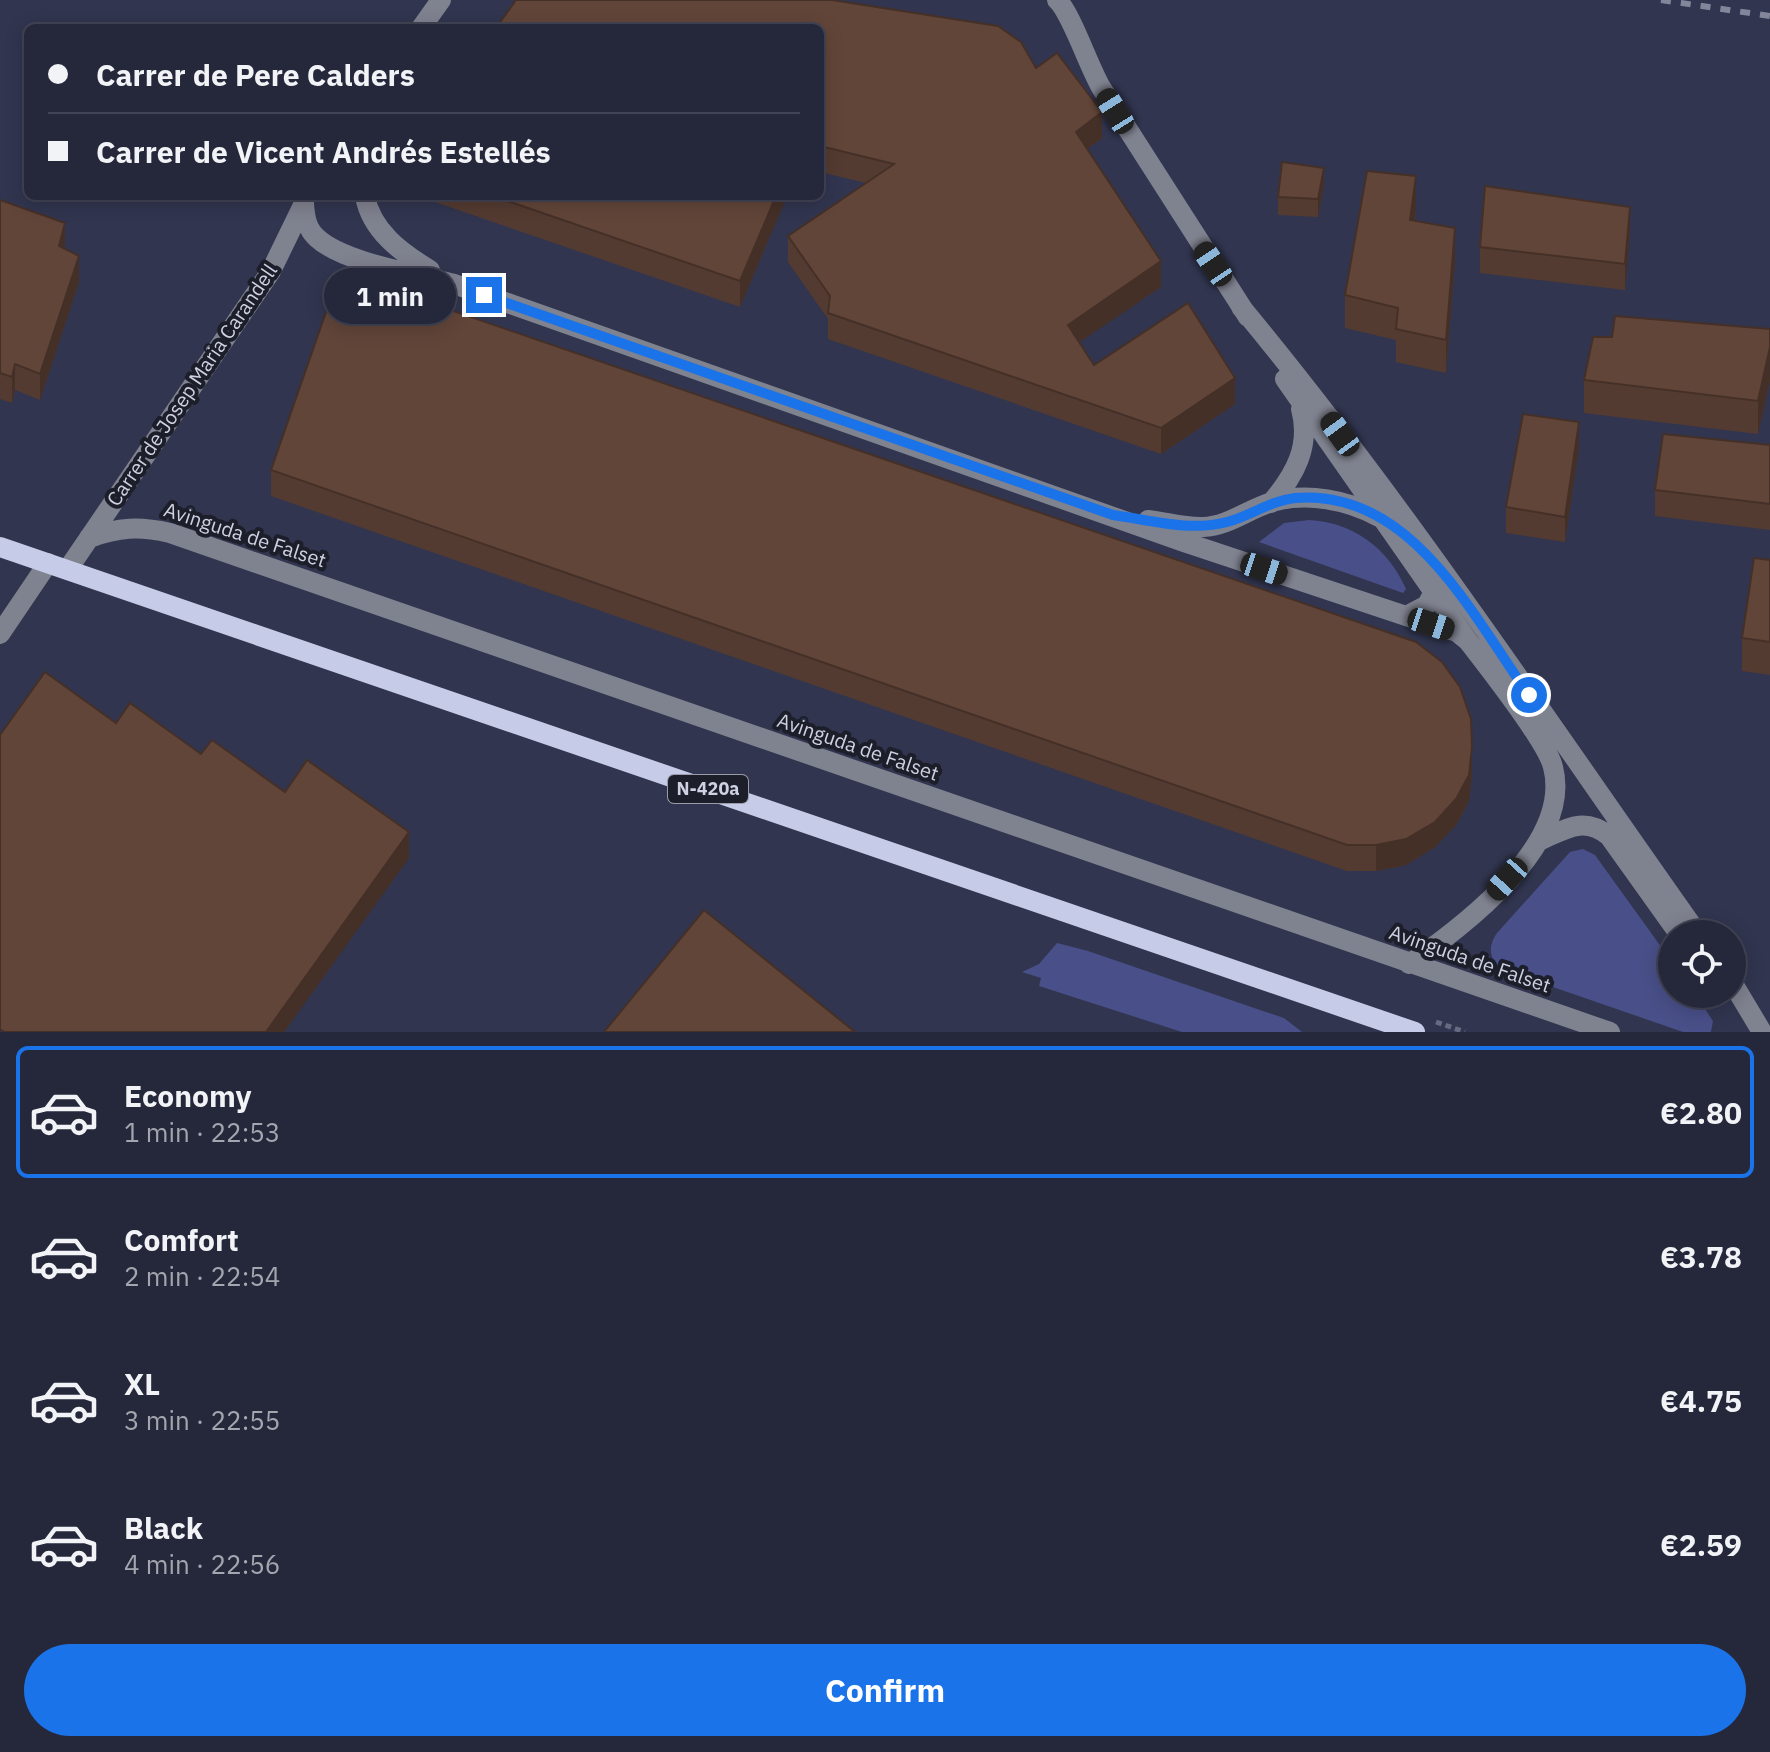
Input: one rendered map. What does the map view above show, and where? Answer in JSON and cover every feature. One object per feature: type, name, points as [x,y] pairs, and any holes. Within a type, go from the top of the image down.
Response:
[{"type":"main road","name":"N-420a","points":[[0,547],[1384,1027],[1415,1032]]},
{"type":"street","points":[[424,24],[441,0]]},
{"type":"street","points":[[1057,0],[1072,22],[1081,51],[1102,89],[1300,405],[1380,518],[1436,575],[1468,641],[1548,754],[1556,794],[1541,840]]},
{"type":"street","points":[[1072,22],[1075,0]]},
{"type":"street","name":"Carrer de Josep Maria Carandell","points":[[0,634],[58,566],[89,538],[271,271],[306,200]]},
{"type":"street","points":[[307,200],[308,226],[325,244],[372,262],[454,284],[1184,542],[1457,632],[1468,641]]},
{"type":"street","points":[[366,202],[392,244],[454,284]]},
{"type":"street","points":[[1241,307],[1284,359],[1436,575],[1580,768],[1688,920]]},
{"type":"street","points":[[1271,503],[1291,480],[1302,453],[1305,423],[1300,405]]},
{"type":"street","points":[[1113,515],[1203,527],[1230,521],[1271,503],[1296,498],[1344,502],[1380,518],[1436,575]]},
{"type":"street","name":"Avinguda de Falset","points":[[89,538],[115,528],[134,526],[170,533],[1610,1032]]},
{"type":"street","points":[[1406,616],[1427,605],[1436,575]]},
{"type":"street","points":[[1409,964],[1456,931],[1541,840],[1578,824],[1600,829],[1609,836],[1669,920]]},
{"type":"street","points":[[1746,1005],[1762,1032]]},
{"type":"street","points":[[1733,1008],[1751,1032]]},
{"type":"shaded area","points":[[1309,520],[1340,526],[1368,540],[1390,562],[1406,589],[1403,593],[1259,542],[1284,523]]},
{"type":"shaded area","points":[[1583,849],[1595,855],[1658,943],[1658,1008],[1704,1008],[1713,1021],[1711,1032],[1683,1032],[1504,970],[1495,962],[1491,948],[1497,933],[1570,852]]},
{"type":"shaded area","points":[[1057,943],[1284,1018],[1302,1032],[1182,1032],[1039,986],[1041,978],[1022,972],[1039,964]]},
{"type":"building","points":[[516,0],[832,0],[998,26],[1021,42],[1036,68],[1057,53],[1102,112],[1076,132],[1161,261],[1068,325],[1094,365],[1188,303],[1235,378],[1161,428],[828,313],[830,296],[788,236],[894,164],[824,147],[824,24],[499,24]]},
{"type":"building","points":[[1282,162],[1324,168],[1318,199],[1278,197]]},
{"type":"building","points":[[1367,171],[1416,176],[1410,220],[1455,228],[1446,340],[1396,329],[1398,308],[1345,295]]},
{"type":"building","points":[[1485,186],[1630,207],[1625,264],[1480,247]]},
{"type":"building","points":[[0,200],[65,223],[59,246],[79,256],[40,374],[15,364],[12,377],[0,373]]},
{"type":"building","points":[[505,200],[774,200],[740,281]]},
{"type":"building","points":[[340,272],[1416,642],[1442,662],[1460,687],[1471,719],[1469,775],[1456,799],[1435,822],[1406,839],[1376,845],[1347,845],[271,470]]},
{"type":"building","points":[[1615,316],[1770,329],[1770,347],[1758,401],[1584,380],[1593,337],[1612,337]]},
{"type":"building","points":[[1523,414],[1579,422],[1565,517],[1506,507]]},
{"type":"building","points":[[1663,434],[1770,445],[1770,504],[1655,490]]},
{"type":"building","points":[[1754,558],[1770,560],[1770,642],[1742,638]]},
{"type":"building","points":[[45,672],[116,723],[130,703],[201,754],[212,740],[285,792],[307,760],[409,832],[266,1032],[4,1032],[0,1029],[0,735]]},
{"type":"building","points":[[704,910],[855,1032],[604,1032]]},
{"type":"railway","points":[[1661,0],[1770,16]]},
{"type":"route","points":[[484,295],[1113,515],[1203,527],[1230,521],[1271,503],[1296,498],[1344,502],[1365,509],[1391,523],[1432,560],[1529,695]]}]
